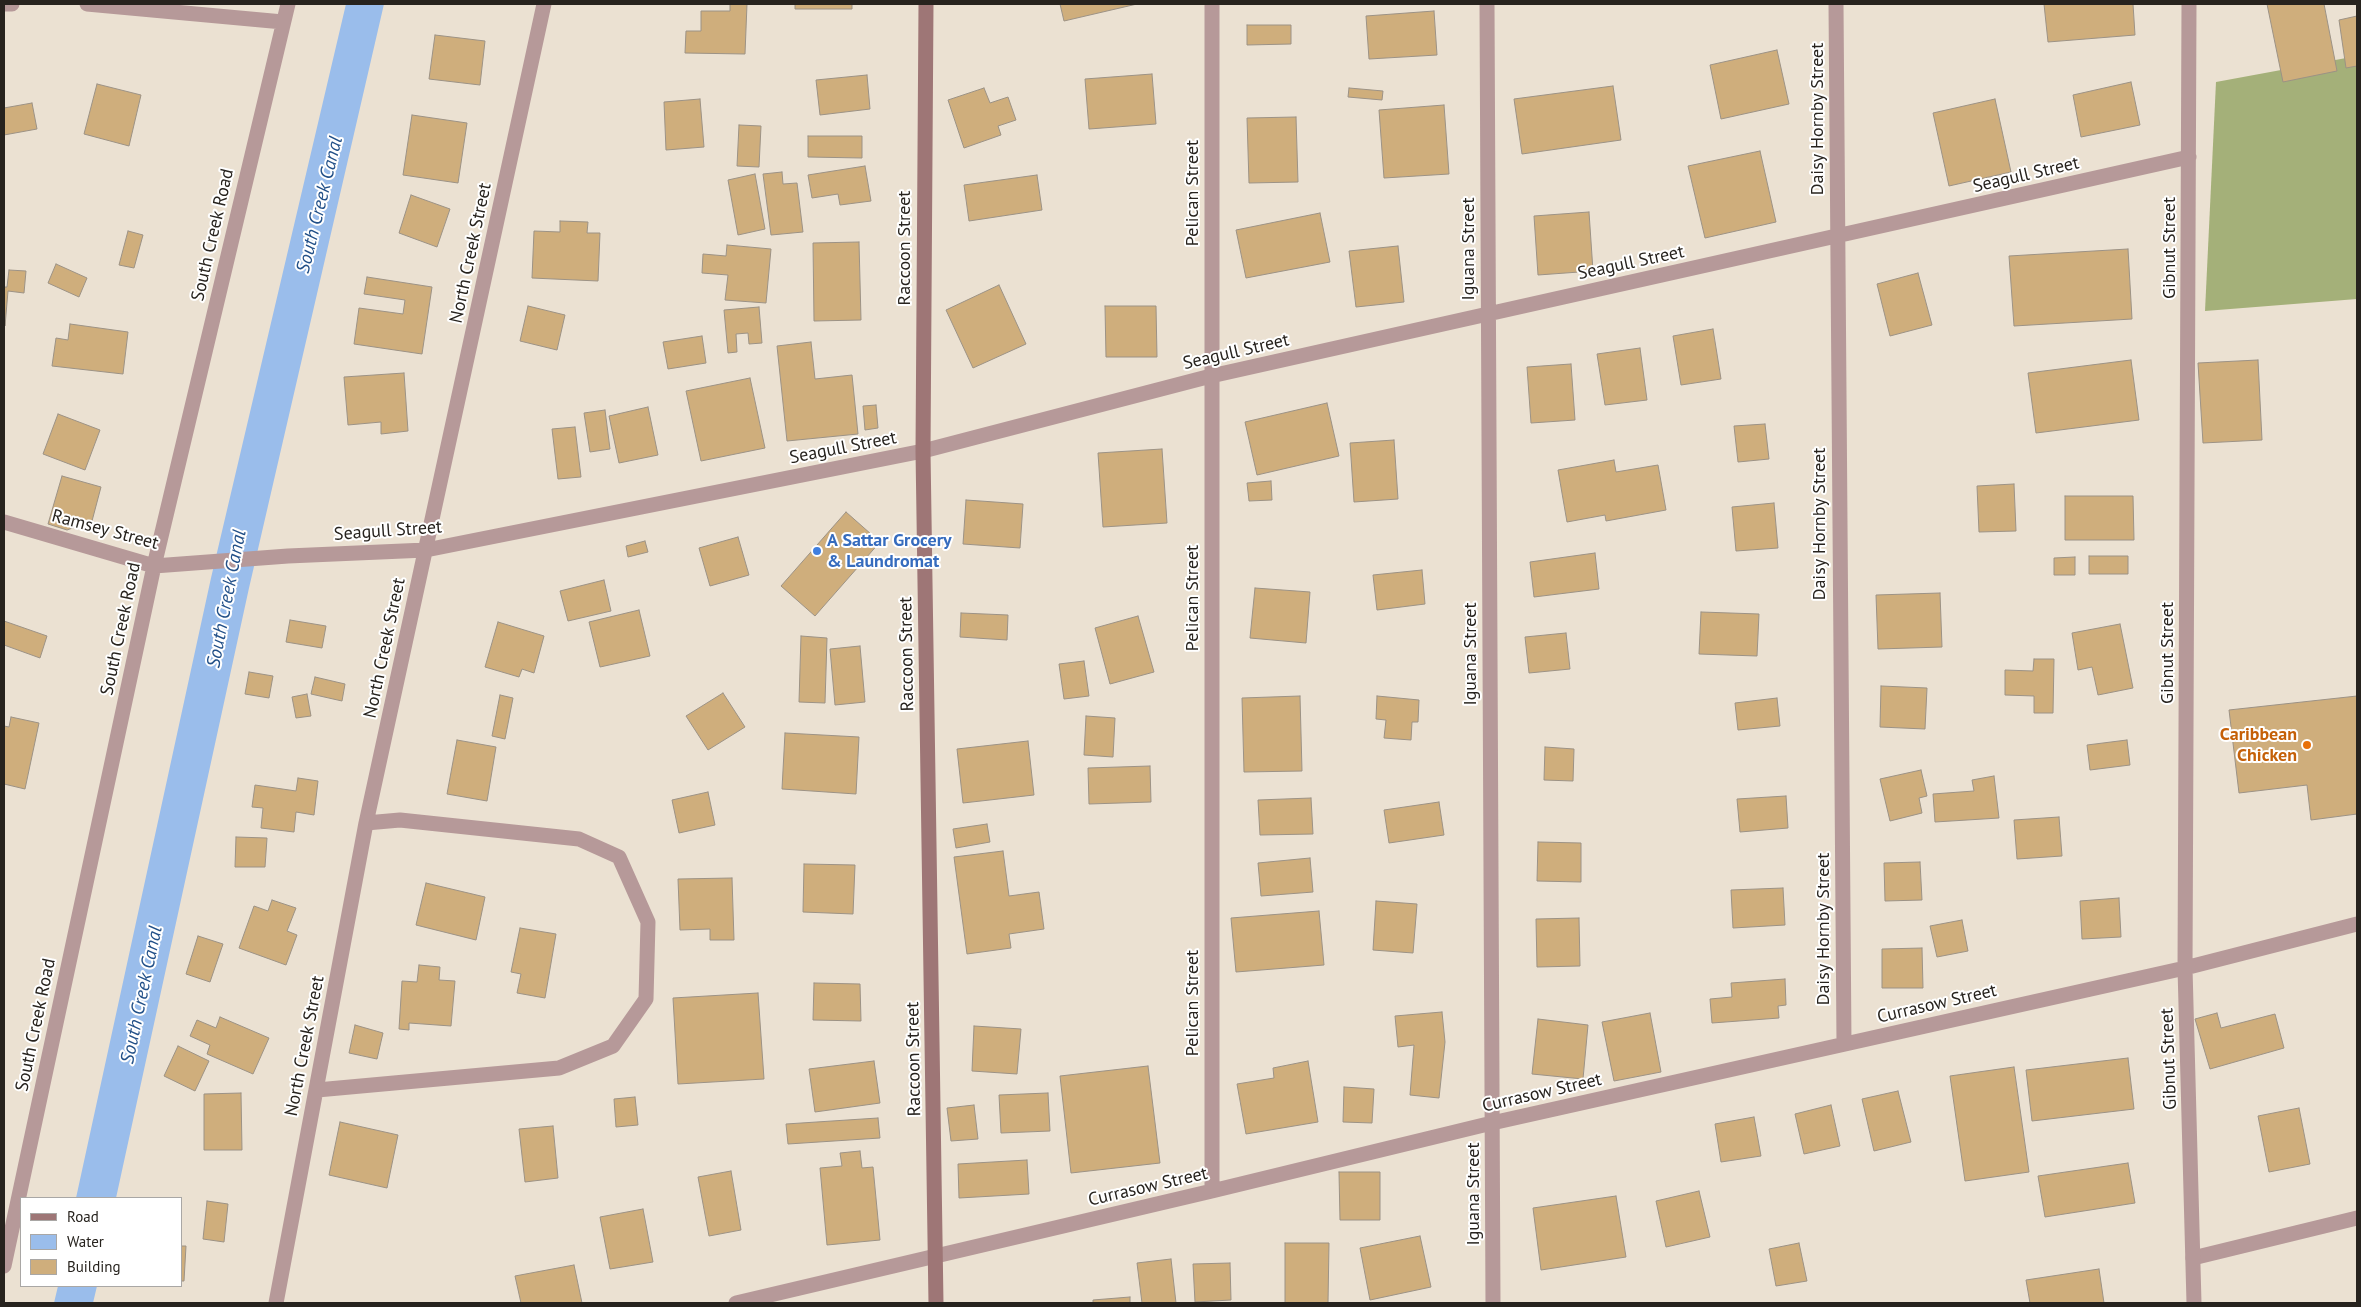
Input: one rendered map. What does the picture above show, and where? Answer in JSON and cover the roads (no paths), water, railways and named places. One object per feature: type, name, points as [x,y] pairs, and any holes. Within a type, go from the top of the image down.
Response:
[{"type":"street","points":[[4,4],[12,4]]},
{"type":"street","points":[[87,4],[283,22]]},
{"type":"street","name":"South Creek Road","points":[[4,1266],[154,566],[288,4]]},
{"type":"street","name":"North Creek Street","points":[[276,1303],[366,823],[544,4]]},
{"type":"street","name":"Raccoon Street","points":[[926,4],[923,451],[936,1303]]},
{"type":"street","name":"Pelican Street","points":[[1212,4],[1212,1192]]},
{"type":"street","name":"Iguana Street","points":[[1486,4],[1493,1303]]},
{"type":"street","name":"Daisy Hornby Street","points":[[1836,4],[1844,1044]]},
{"type":"street","name":"Gibnut Street","points":[[2189,4],[2185,968],[2194,1303]]},
{"type":"street","name":"Seagull Street","points":[[288,556],[426,550],[923,451],[1211,376],[1837,238],[2189,157]]},
{"type":"street","name":"Ramsey Street","points":[[4,522],[154,566],[288,556]]},
{"type":"street","points":[[316,1090],[559,1068],[613,1046],[646,999],[648,922],[619,857],[579,839],[400,820],[366,823]]},
{"type":"street","name":"Currasow Street","points":[[736,1303],[1212,1192],[1492,1123],[2185,968],[2357,924]]},
{"type":"street","points":[[2193,1258],[2357,1218]]},
{"type":"water","name":"South Creek Canal","points":[[346,4],[384,4],[249,588],[116,1197],[76,1197],[211,578]]},
{"type":"water","points":[[58,1287],[97,1287],[93,1303],[54,1303]]},
{"type":"place","name":"A Sattar Grocery & Laundromat","points":[[817,551]]},
{"type":"place","name":"Caribbean Chicken","points":[[2307,745]]}]
